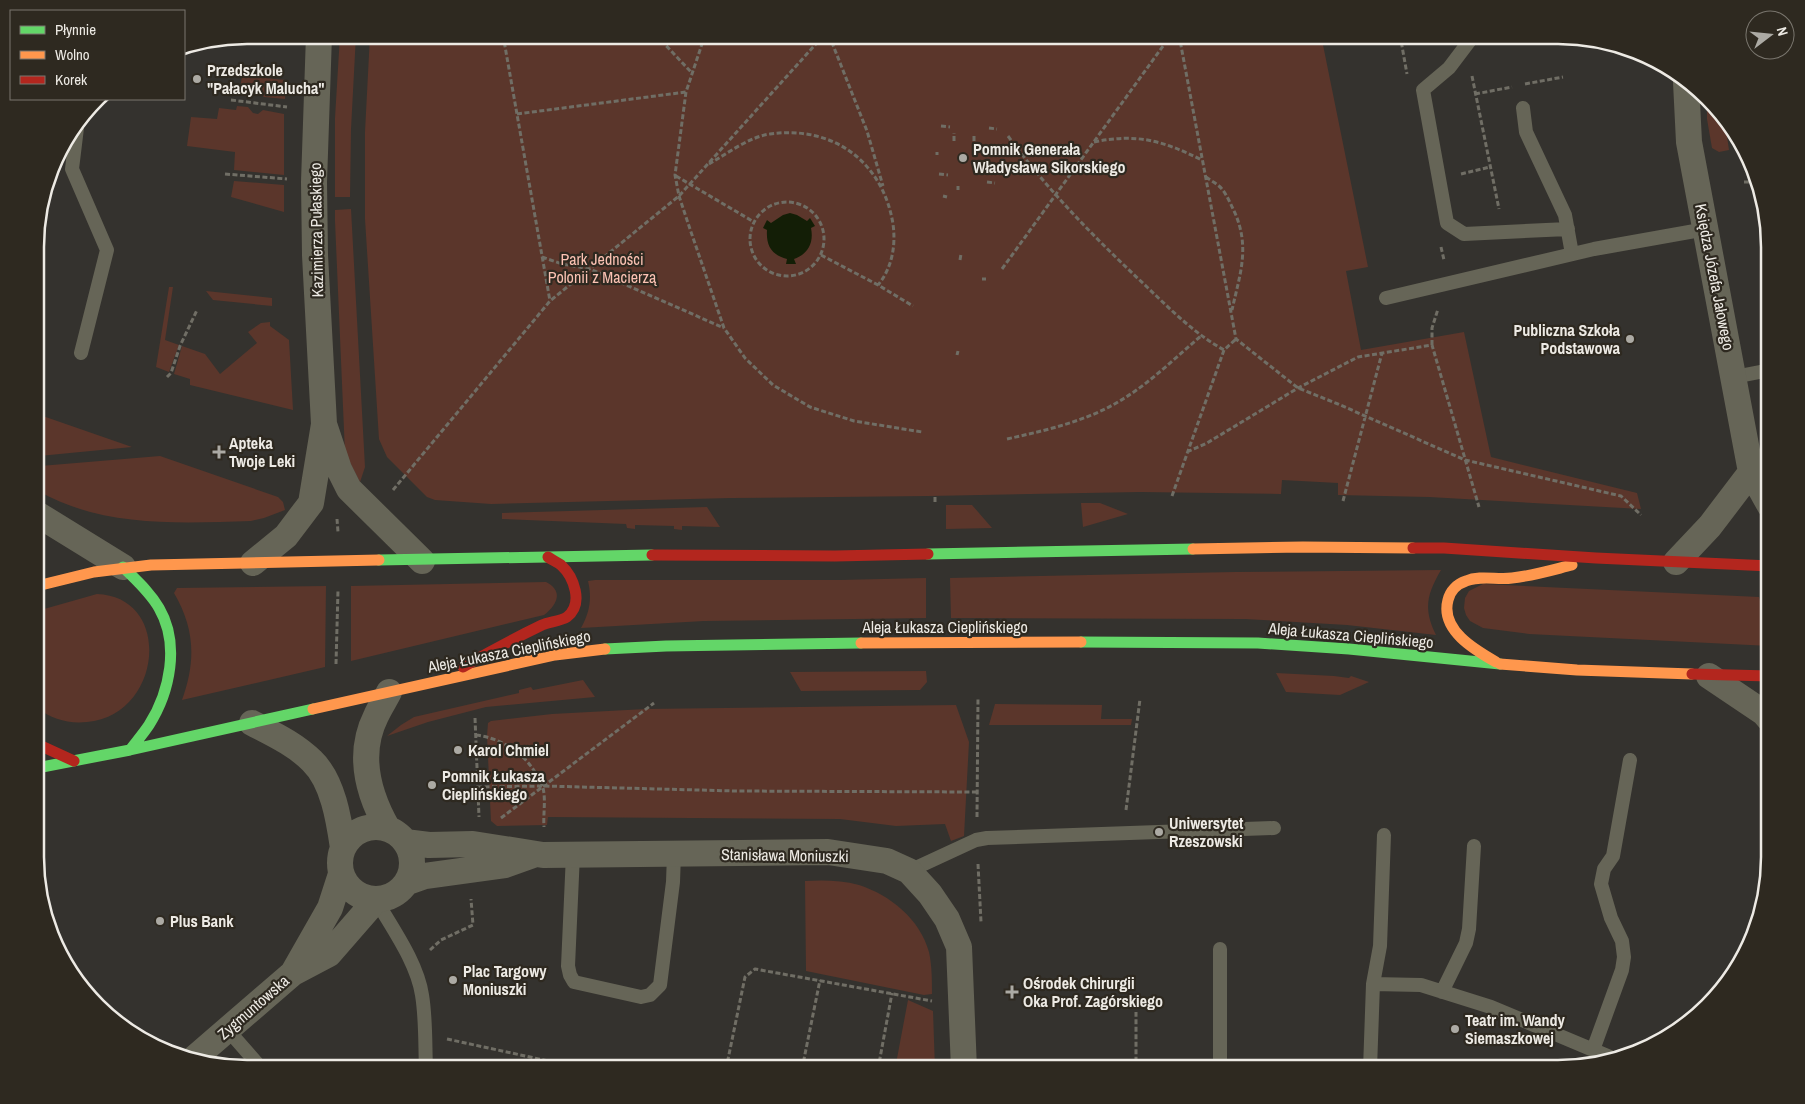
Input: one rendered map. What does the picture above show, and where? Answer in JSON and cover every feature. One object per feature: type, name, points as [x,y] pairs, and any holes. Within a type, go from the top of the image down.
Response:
[{"type":"main road","points":[[44,584],[78,575],[123,567],[253,563],[648,555],[834,556],[1303,547],[1444,548],[1596,558],[1761,566]]},
{"type":"main road","points":[[440,681],[513,639],[549,622],[566,617],[574,610],[577,596],[572,582],[562,566],[548,557]]},
{"type":"main road","points":[[1499,664],[1470,648],[1452,628],[1448,620],[1446,608],[1449,594],[1458,583],[1475,578],[1510,578],[1549,571],[1596,558]]},
{"type":"main road","points":[[123,567],[160,609],[168,630],[170,652],[168,678],[159,704],[150,724],[130,750]]},
{"type":"main road","name":"Aleja Łukasza Cieplińskiego","points":[[44,767],[130,750],[555,655],[609,649],[675,646],[899,643],[1258,643],[1349,649],[1577,670],[1708,676],[1761,676]]},
{"type":"main road","points":[[44,747],[74,761]]},
{"type":"street","name":"Kazimierza Pułaskiego","points":[[253,563],[286,536],[311,503],[324,424],[315,255],[314,182],[319,44]]},
{"type":"street","name":"Księdza Józefa Jałowego","points":[[1686,90],[1689,142],[1734,377],[1750,472],[1761,491]]},
{"type":"street","name":"Kazimierza Pułaskiego","points":[[324,424],[339,469],[349,489],[422,561]]},
{"type":"street","points":[[1676,562],[1722,511],[1750,472]]},
{"type":"street","points":[[44,518],[123,567]]},
{"type":"street","points":[[1708,676],[1761,711]]},
{"type":"street","points":[[389,692],[372,725],[366,755],[366,772],[377,810],[412,855],[412,869],[408,882],[394,895],[376,900],[361,897],[349,888],[341,874],[339,861],[343,848],[351,837],[362,830],[375,827],[397,836]]},
{"type":"street","points":[[252,723],[287,741],[312,761],[330,789],[340,823],[343,848]]},
{"type":"street","name":"Stanisława Moniuszki","points":[[397,836],[429,844],[473,844],[502,847],[535,854],[828,852],[887,861],[909,870],[930,894],[947,918],[959,947],[964,1060]]},
{"type":"street","name":"Stanisława Moniuszki","points":[[408,882],[434,874],[505,865],[535,854]]},
{"type":"street","name":"Zygmuntowska","points":[[293,973],[330,908],[341,874]]},
{"type":"street","name":"Zygmuntowska","points":[[198,1054],[293,973],[329,954],[376,900]]},
{"type":"lane","points":[[1467,44],[1449,68],[1423,90],[1447,223],[1464,234],[1568,229]]},
{"type":"lane","points":[[1523,108],[1526,132],[1565,215],[1572,254]]},
{"type":"lane","points":[[75,139],[72,169],[107,250],[81,354]]},
{"type":"lane","points":[[1386,298],[1572,254],[1706,230]]},
{"type":"lane","points":[[1734,377],[1761,372]]},
{"type":"lane","points":[[1593,1050],[1622,970],[1624,957],[1622,941],[1611,918],[1601,884],[1604,869],[1613,856],[1630,760]]},
{"type":"lane","points":[[909,870],[976,840],[1274,828]]},
{"type":"lane","points":[[1370,1060],[1373,984],[1380,946],[1384,835]]},
{"type":"lane","points":[[1442,992],[1466,943],[1469,929],[1474,846]]},
{"type":"lane","points":[[573,854],[568,966],[570,975],[574,982],[641,997],[650,995],[660,985],[673,882],[674,854]]},
{"type":"lane","points":[[376,900],[404,947],[422,994],[425,1060]]},
{"type":"lane","points":[[1220,949],[1220,1060]]},
{"type":"lane","points":[[1373,984],[1421,985],[1491,1008],[1604,1055]]},
{"type":"lane","points":[[227,1029],[254,1060]]},
{"type":"path","points":[[505,44],[550,302]]},
{"type":"path","points":[[665,44],[692,73]]},
{"type":"path","points":[[702,44],[686,92],[675,176],[679,196],[724,328],[745,358],[773,385],[810,407],[854,421],[922,432]]},
{"type":"path","points":[[393,490],[550,302],[679,196],[816,44]]},
{"type":"path","points":[[833,44],[867,130],[891,213],[895,237],[892,257],[886,276],[878,285]]},
{"type":"path","points":[[1002,269],[1165,44]]},
{"type":"path","points":[[1181,44],[1236,339],[1298,388],[1465,460],[1622,496],[1641,516]]},
{"type":"path","points":[[1402,44],[1406,66]]},
{"type":"path","points":[[1471,44],[1504,232]]},
{"type":"path","points":[[517,114],[686,92]]},
{"type":"path","points":[[231,100],[290,108]]},
{"type":"path","points":[[941,126],[950,127]]},
{"type":"path","points":[[989,128],[997,129]]},
{"type":"path","points":[[954,133],[954,141]]},
{"type":"path","points":[[706,165],[748,142],[769,134],[808,134],[826,139],[863,160],[884,191]]},
{"type":"path","points":[[974,134],[974,141]]},
{"type":"path","points":[[1008,136],[1032,169],[1055,195],[1136,277],[1201,336],[1224,350]]},
{"type":"path","points":[[1094,142],[1119,138],[1140,138],[1174,146],[1203,160]]},
{"type":"path","points":[[225,174],[290,179]]},
{"type":"path","points":[[940,174],[948,175]]},
{"type":"path","points":[[675,176],[754,222]]},
{"type":"path","points":[[1206,177],[1222,189],[1231,205],[1239,224],[1244,246],[1232,313]]},
{"type":"path","points":[[987,182],[995,183]]},
{"type":"path","points":[[1744,182],[1750,182]]},
{"type":"path","points":[[784,201],[799,204],[813,212],[822,225],[824,240],[821,256],[811,268],[797,275],[782,276],[767,271],[756,260],[750,246],[750,230],[757,216],[769,206],[784,201]]},
{"type":"path","points":[[1440,243],[1444,260]]},
{"type":"path","points":[[960,260],[961,254]]},
{"type":"path","points":[[542,256],[562,264],[590,268],[724,328]]},
{"type":"path","points":[[821,256],[878,285],[913,306]]},
{"type":"path","points":[[167,378],[171,373],[180,346],[197,310]]},
{"type":"path","points":[[1007,439],[1073,422],[1123,399],[1140,388],[1201,336]]},
{"type":"path","points":[[1172,496],[1186,452],[1224,350],[1236,339]]},
{"type":"path","points":[[1186,452],[1207,443],[1298,388],[1358,357],[1432,345],[1479,507]]},
{"type":"path","points":[[1343,501],[1382,353]]},
{"type":"path","points":[[935,496],[935,502]]},
{"type":"path","points":[[336,664],[338,586]]},
{"type":"path","points":[[1124,833],[1140,699]]},
{"type":"path","points":[[494,824],[654,703]]},
{"type":"path","points":[[475,718],[479,821]]},
{"type":"path","points":[[476,735],[487,736],[500,741],[529,764],[543,786],[544,830]]},
{"type":"path","points":[[478,787],[543,786],[745,792],[977,792]]},
{"type":"path","points":[[414,970],[427,953],[441,940],[473,925],[472,903]]},
{"type":"path","points":[[728,1060],[745,977],[755,969],[938,1002]]},
{"type":"path","points":[[804,1060],[820,980]]},
{"type":"path","points":[[880,1060],[892,993]]},
{"type":"path","points":[[1136,1012],[1136,1060]]},
{"type":"path","points":[[424,1034],[544,1060]]},
{"type":"green space","points":[[339,44],[356,44],[350,197],[335,197],[335,118]]},
{"type":"green space","name":"Park Jedności Polonii z Macierzą","points":[[370,44],[1323,44],[1368,267],[1346,271],[1361,350],[1464,332],[1491,457],[1637,493],[1641,509],[1429,497],[1338,495],[1338,483],[1282,480],[1281,494],[1140,492],[731,498],[491,504],[435,500],[427,497],[387,457],[379,439],[365,219],[365,132]]},
{"type":"green space","points":[[242,76],[286,80],[285,99],[264,97],[258,91],[250,97],[239,95]]},
{"type":"green space","points":[[237,106],[248,107],[253,113],[258,114],[263,110],[284,114],[284,175],[234,170],[235,152],[187,146],[191,117],[217,119],[219,108],[236,110]]},
{"type":"green space","points":[[1707,109],[1727,133],[1729,150],[1719,152],[1712,148]]},
{"type":"green space","points":[[234,181],[284,185],[284,212],[231,197]]},
{"type":"green space","points":[[351,209],[365,467],[360,482],[345,453],[335,221],[335,210]]},
{"type":"green space","points":[[169,287],[173,287],[165,340],[179,345],[169,372],[156,367]]},
{"type":"green space","points":[[206,291],[272,298],[272,306],[213,300]]},
{"type":"green space","points":[[270,322],[270,326],[289,340],[293,410],[190,385],[190,379],[174,374],[182,346],[205,354],[220,374],[257,343],[248,332],[261,323]]},
{"type":"green space","points":[[44,416],[132,447],[44,456]]},
{"type":"green space","points":[[160,456],[278,497],[283,502],[285,510],[251,521],[168,522],[114,517],[87,511],[44,493],[44,466]]},
{"type":"green space","points":[[1081,503],[1100,503],[1128,514],[1083,527]]},
{"type":"green space","points":[[946,505],[972,505],[992,528],[946,529]]},
{"type":"green space","points":[[707,507],[720,527],[682,526],[682,530],[674,529],[674,526],[635,525],[635,529],[627,528],[626,524],[502,519],[502,513]]},
{"type":"green space","points":[[1441,570],[1432,587],[1428,602],[1429,617],[1436,635],[1347,625],[1245,619],[951,618],[950,578]]},
{"type":"green space","points":[[926,578],[926,618],[704,621],[581,628],[589,605],[588,581]]},
{"type":"green space","points":[[546,582],[555,590],[557,598],[544,615],[351,661],[351,586]]},
{"type":"green space","points":[[1483,584],[1759,597],[1761,604],[1761,646],[1529,634],[1483,628],[1470,621],[1466,615],[1464,608],[1465,598],[1469,591]]},
{"type":"green space","points":[[326,586],[325,667],[182,700],[190,672],[191,645],[186,619],[174,593],[177,588]]},
{"type":"green space","points":[[97,594],[122,600],[138,614],[147,634],[149,657],[143,680],[131,700],[112,715],[87,722],[73,722],[61,720],[44,712],[44,609]]},
{"type":"green space","points":[[926,671],[927,682],[920,690],[801,691],[790,672]]},
{"type":"green space","points":[[1276,673],[1349,678],[1351,676],[1369,682],[1340,695],[1286,692]]},
{"type":"green space","points":[[583,680],[595,697],[486,707],[428,722],[387,736],[414,717],[519,693],[519,690],[531,687],[533,690]]},
{"type":"green space","points":[[995,704],[1102,705],[1101,719],[1132,719],[1131,725],[989,725]]},
{"type":"green space","points":[[956,705],[969,742],[964,836],[951,841],[945,824],[896,826],[840,819],[548,817],[547,825],[497,826],[491,821],[487,736],[488,723],[491,721],[552,714],[646,709]]},
{"type":"green space","points":[[805,881],[832,881],[859,885],[882,895],[902,910],[919,929],[925,940],[929,952],[932,994],[924,995],[806,971]]},
{"type":"green space","points":[[908,1000],[933,1011],[935,1060],[897,1060]]},
{"type":"shaded area","points":[[790,213],[807,221],[810,218],[815,226],[811,228],[812,238],[809,247],[803,254],[794,259],[796,264],[786,264],[787,259],[773,252],[767,240],[767,230],[763,228],[767,220],[771,223]]},
{"type":"traffic: fast","points":[[928,554],[1193,549]]},
{"type":"traffic: fast","points":[[379,560],[652,555]]},
{"type":"traffic: fast","points":[[123,567],[147,591],[159,608],[165,622],[171,652],[170,668],[162,698],[149,725],[130,750]]},
{"type":"traffic: fast","points":[[1081,642],[1258,643],[1349,649],[1500,664]]},
{"type":"traffic: fast","points":[[605,649],[666,646],[861,643]]},
{"type":"traffic: fast","points":[[44,767],[130,750],[313,709]]},
{"type":"traffic: slow","points":[[1193,549],[1413,548]]},
{"type":"traffic: slow","points":[[44,584],[94,572],[151,565],[379,560]]},
{"type":"traffic: slow","points":[[1496,662],[1469,645],[1454,630],[1449,621],[1447,611],[1448,600],[1454,588],[1471,579],[1520,577],[1572,565]]},
{"type":"traffic: slow","points":[[861,643],[1081,642]]},
{"type":"traffic: slow","points":[[313,709],[555,655],[605,649]]},
{"type":"traffic: slow","points":[[1500,664],[1577,670],[1692,674]]},
{"type":"traffic: jam","points":[[1413,548],[1444,548],[1596,558],[1761,566]]},
{"type":"traffic: jam","points":[[652,555],[835,556],[928,554]]},
{"type":"traffic: jam","points":[[463,667],[542,625],[567,617],[572,612],[576,598],[570,576],[561,565],[548,557]]},
{"type":"traffic: jam","points":[[1692,674],[1761,676]]},
{"type":"traffic: jam","points":[[44,747],[74,761]]},
{"type":"place","name":"Przedszkole \"Pałacyk Malucha\"","points":[[197,79]]},
{"type":"place","name":"Pomnik Generała Władysława Sikorskiego","points":[[963,158]]},
{"type":"place","name":"Publiczna Szkoła Podstawowa","points":[[1630,339]]},
{"type":"place","name":"Apteka Twoje Leki","points":[[219,452]]},
{"type":"place","name":"Karol Chmiel","points":[[458,750]]},
{"type":"place","name":"Pomnik Łukasza Cieplińskiego","points":[[432,785]]},
{"type":"place","name":"Uniwersytet Rzeszowski","points":[[1159,832]]},
{"type":"place","name":"Plus Bank","points":[[160,921]]},
{"type":"place","name":"Plac Targowy Moniuszki","points":[[453,980]]},
{"type":"place","name":"Ośrodek Chirurgii Oka Prof. Zagórskiego","points":[[1012,992]]},
{"type":"place","name":"Teatr im. Wandy Siemaszkowej","points":[[1455,1029]]}]
